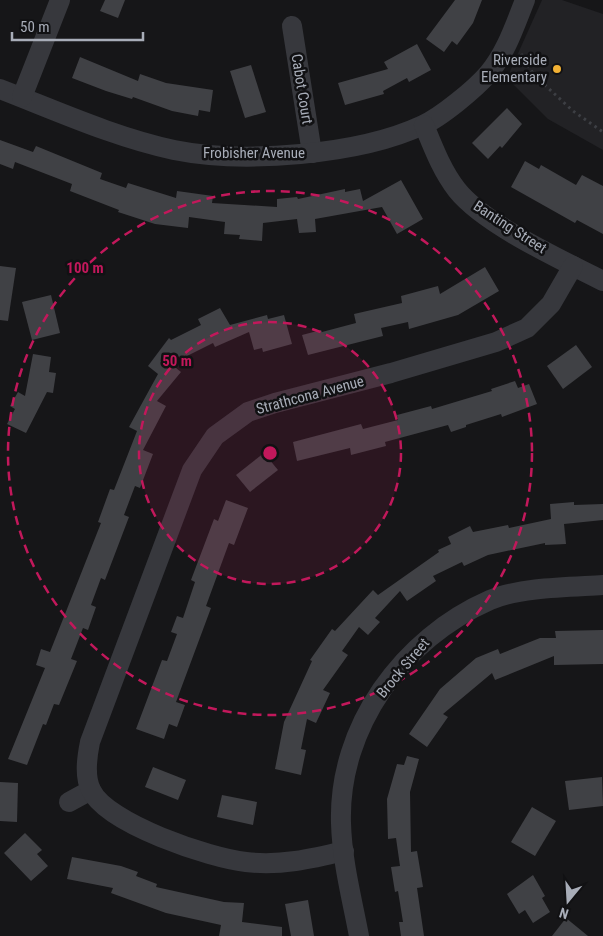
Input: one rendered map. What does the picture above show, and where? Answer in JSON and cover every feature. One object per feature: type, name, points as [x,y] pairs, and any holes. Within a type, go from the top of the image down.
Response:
[{"type":"street","points":[[22,97],[60,0]]},
{"type":"street","name":"Frobisher Avenue","points":[[0,89],[129,139],[174,150],[230,157],[312,153],[395,136],[424,125],[464,96],[488,74],[508,40],[525,0]]},
{"type":"street","name":"Cabot Court","points":[[292,26],[312,153]]},
{"type":"street","name":"Banting Street","points":[[424,125],[446,172],[458,190],[479,211],[573,266],[603,281]]},
{"type":"street","name":"Strathcona Avenue","points":[[90,790],[86,766],[90,742],[192,470],[215,436],[248,412],[496,342],[527,328],[551,304],[573,266]]},
{"type":"street","name":"Brock Street","points":[[359,936],[344,852],[341,822],[349,759],[361,727],[381,690],[415,649],[430,635],[492,599],[541,589],[603,585]]},
{"type":"street","points":[[68,802],[90,790],[105,809],[125,821],[218,856],[246,862],[303,861],[344,852]]},
{"type":"path","points":[[508,40],[523,56],[534,75],[573,111],[603,132]]},
{"type":"shaded area","name":"Riverside Elementary","points":[[542,0],[562,0],[603,14],[603,150],[548,119],[507,78]]},
{"type":"building","points":[[105,0],[125,0],[118,18],[100,11]]},
{"type":"building","points":[[455,0],[482,0],[473,23],[457,45],[452,41],[444,52],[426,39]]},
{"type":"building","points":[[417,44],[431,70],[409,82],[407,78],[383,91],[384,94],[345,105],[338,83],[388,69],[384,62]]},
{"type":"building","points":[[80,57],[138,81],[140,74],[166,83],[213,90],[210,112],[199,110],[198,116],[172,111],[133,97],[132,99],[106,91],[72,78]]},
{"type":"building","points":[[251,65],[266,112],[245,118],[230,71]]},
{"type":"building","points":[[507,108],[522,124],[502,148],[500,146],[488,159],[472,143]]},
{"type":"building","points":[[0,140],[33,152],[36,146],[102,173],[100,179],[126,188],[128,183],[176,198],[177,191],[213,196],[212,203],[277,207],[277,199],[297,197],[298,199],[345,189],[345,192],[360,189],[363,201],[401,180],[423,219],[397,234],[382,207],[315,219],[316,232],[299,233],[297,219],[263,223],[262,241],[239,239],[240,235],[224,234],[225,222],[189,217],[188,228],[155,224],[118,212],[119,210],[70,191],[72,184],[15,162],[13,169],[0,164]]},
{"type":"building","points":[[525,161],[539,169],[541,165],[576,185],[582,175],[603,186],[603,234],[577,220],[575,223],[511,187]]},
{"type":"building","points":[[0,266],[16,268],[8,321],[0,320]]},
{"type":"building","points":[[485,267],[499,291],[458,315],[409,329],[408,322],[381,328],[383,336],[308,355],[302,335],[356,323],[354,314],[402,303],[401,296],[438,286],[440,294]]},
{"type":"building","points":[[51,295],[60,333],[32,340],[22,302]]},
{"type":"building","points":[[220,308],[230,325],[267,315],[268,319],[284,315],[292,344],[263,352],[262,348],[254,350],[249,332],[215,347],[213,343],[171,364],[181,372],[157,401],[166,406],[143,450],[153,454],[140,488],[135,486],[124,515],[129,517],[105,580],[101,578],[91,605],[96,607],[88,630],[83,628],[71,659],[77,661],[59,705],[54,704],[46,725],[43,724],[27,765],[8,759],[45,668],[36,665],[41,649],[50,652],[101,523],[98,522],[110,489],[114,490],[137,431],[129,427],[158,374],[148,366],[169,338],[171,340],[201,325],[198,319]]},
{"type":"building","points":[[576,345],[592,367],[563,389],[547,366]]},
{"type":"building","points":[[33,354],[51,357],[49,372],[56,373],[53,393],[47,392],[26,433],[7,424],[15,409],[10,406],[18,392],[25,396]]},
{"type":"building","points":[[515,381],[518,388],[529,384],[537,404],[502,417],[501,414],[466,425],[466,427],[451,432],[448,425],[385,442],[386,446],[351,455],[350,448],[297,461],[293,442],[361,424],[363,429],[398,420],[397,415],[431,406],[432,409],[492,391],[491,389]]},
{"type":"building","points":[[264,453],[278,470],[250,492],[236,475]]},
{"type":"building","points":[[226,500],[248,508],[234,545],[229,543],[206,606],[211,608],[176,702],[185,705],[177,727],[169,724],[164,739],[136,729],[162,660],[167,661],[177,634],[171,632],[177,616],[183,618],[195,582],[191,580],[214,519],[218,521]]},
{"type":"building","points":[[574,502],[574,505],[603,504],[603,520],[564,524],[566,544],[545,545],[545,543],[488,555],[464,566],[462,562],[433,576],[436,581],[407,601],[400,591],[375,618],[380,622],[368,635],[359,627],[342,651],[348,655],[323,690],[330,693],[316,723],[307,719],[301,749],[306,750],[301,775],[275,769],[284,722],[312,661],[310,660],[332,629],[335,631],[373,590],[378,595],[439,552],[438,550],[451,544],[448,537],[470,526],[473,532],[508,525],[509,528],[551,519],[550,504]]},
{"type":"building","points":[[603,630],[603,664],[554,665],[554,656],[495,680],[492,673],[443,714],[448,717],[427,747],[409,734],[440,689],[476,658],[498,649],[500,654],[540,638],[556,638],[555,631]]},
{"type":"building","points":[[407,756],[419,759],[410,792],[411,852],[417,851],[423,887],[417,888],[424,936],[401,936],[399,922],[403,922],[398,891],[395,892],[391,867],[400,866],[396,838],[388,839],[387,799],[397,764],[404,765]]},
{"type":"building","points":[[153,767],[186,780],[178,800],[145,787]]},
{"type":"building","points":[[602,777],[603,806],[569,810],[565,781]]},
{"type":"building","points":[[0,782],[18,783],[17,822],[0,821]]},
{"type":"building","points":[[222,795],[257,802],[253,825],[217,817]]},
{"type":"building","points":[[532,807],[556,821],[535,856],[511,842]]},
{"type":"building","points":[[25,833],[42,850],[37,854],[48,866],[31,881],[4,853]]},
{"type":"building","points":[[72,857],[121,866],[138,872],[136,876],[157,884],[156,887],[224,902],[244,903],[242,922],[282,927],[282,936],[219,936],[221,925],[166,913],[111,893],[113,888],[67,879]]},
{"type":"building","points":[[533,875],[545,896],[542,898],[550,912],[533,923],[525,910],[519,914],[507,894]]},
{"type":"building","points":[[308,900],[314,936],[291,936],[285,904]]},
{"type":"building","points":[[566,918],[588,936],[552,936]]},
{"type":"place","name":"Riverside Elementary","points":[[557,69]]}]
